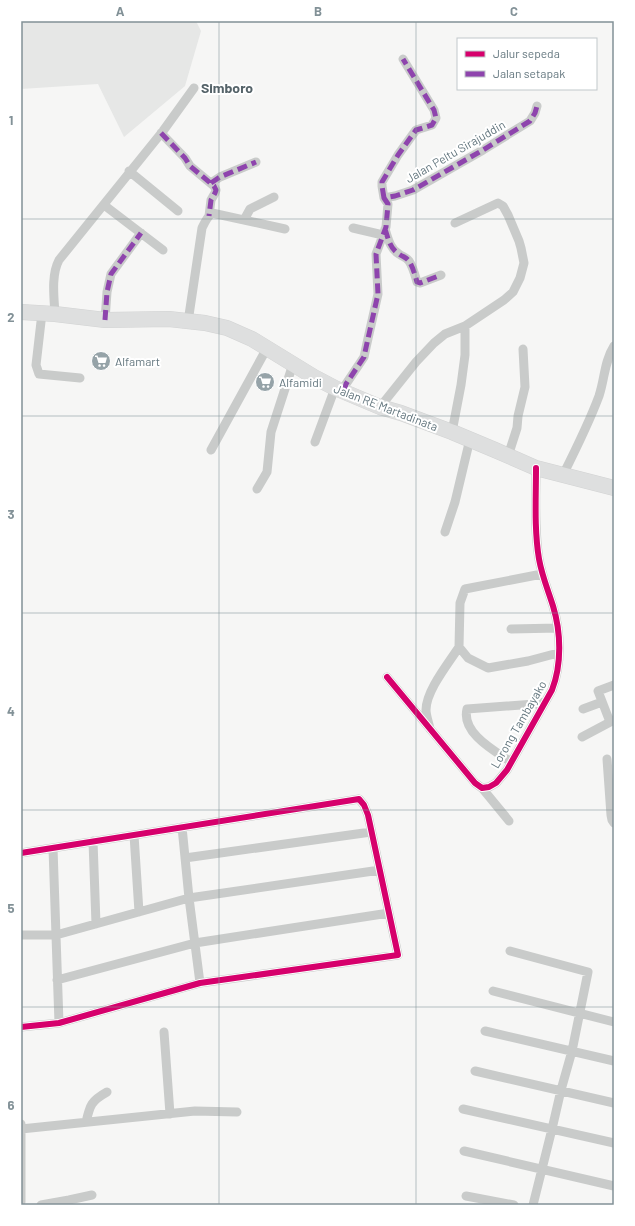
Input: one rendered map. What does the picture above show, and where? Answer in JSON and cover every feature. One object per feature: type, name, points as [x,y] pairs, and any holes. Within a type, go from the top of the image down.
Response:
[{"type":"highway","name":"Jalan RE Martadinata","points":[[21,312],[105,320],[169,319],[205,323],[228,328],[252,339],[314,377],[380,407],[401,413],[470,439],[536,468],[614,488]]},
{"type":"street","points":[[315,442],[339,389],[346,384],[364,357],[378,294],[376,254],[386,227],[388,204],[384,198],[382,182],[398,155],[416,130],[432,125],[436,118],[434,110],[403,59]]},
{"type":"street","points":[[80,378],[39,374],[36,365],[49,314],[56,265],[129,171],[161,133],[194,88]]},
{"type":"street","name":"Jalan Peltu Sirajuddin","points":[[384,198],[414,190],[477,154],[530,121],[537,106]]},
{"type":"street","points":[[161,133],[185,158],[190,166],[214,186],[216,190],[212,200],[209,216]]},
{"type":"street","points":[[211,183],[220,177],[256,162]]},
{"type":"street","points":[[129,171],[178,211]]},
{"type":"street","points":[[244,220],[250,210],[274,197]]},
{"type":"street","points":[[380,407],[416,362],[434,343],[445,334],[465,326],[504,300],[513,292],[520,278],[524,263],[519,241],[508,215],[502,206],[498,203],[455,223]]},
{"type":"street","points":[[104,205],[163,250]]},
{"type":"street","points":[[188,322],[202,228],[206,219],[212,213],[285,229]]},
{"type":"street","points":[[353,228],[384,232]]},
{"type":"street","points":[[384,232],[391,246],[398,254],[404,256],[412,266],[417,282],[420,284],[441,275]]},
{"type":"street","points":[[105,320],[107,292],[111,274],[141,234]]},
{"type":"street","points":[[452,432],[465,356],[465,326]]},
{"type":"street","points":[[563,475],[600,395],[606,363],[614,346]]},
{"type":"street","points":[[211,450],[267,348]]},
{"type":"street","points":[[508,456],[517,428],[518,416],[525,387],[523,349]]},
{"type":"street","points":[[257,489],[267,472],[271,432],[293,364]]},
{"type":"street","points":[[445,532],[455,502],[470,439]]},
{"type":"street","name":"Lorong Tambayako","points":[[482,788],[489,787],[496,783],[506,770],[552,690],[556,678],[558,628],[553,606],[542,574],[539,558],[536,526],[536,468]]},
{"type":"street","points":[[430,730],[426,711],[427,699],[434,685],[459,647],[460,603],[464,589],[542,574]]},
{"type":"street","points":[[511,629],[558,628]]},
{"type":"street","points":[[459,647],[468,658],[488,668],[528,661],[558,653]]},
{"type":"street","points":[[386,678],[475,783],[482,788],[510,821]]},
{"type":"street","points":[[582,737],[612,721],[598,691],[614,685]]},
{"type":"street","points":[[511,762],[486,745],[473,732],[467,720],[467,709],[545,702]]},
{"type":"street","points":[[583,709],[602,702]]},
{"type":"street","points":[[607,759],[610,815],[614,823]]},
{"type":"street","points":[[21,853],[359,799],[364,805],[368,815],[398,955],[200,983],[59,1023],[21,1027]]},
{"type":"street","points":[[182,827],[200,983]]},
{"type":"street","points":[[185,858],[371,832]]},
{"type":"street","points":[[134,835],[139,912]]},
{"type":"street","points":[[93,841],[96,924]]},
{"type":"street","points":[[53,848],[59,1023]]},
{"type":"street","points":[[21,935],[56,935],[189,898],[380,870]]},
{"type":"street","points":[[57,980],[195,943],[389,913]]},
{"type":"street","points":[[510,950],[588,972],[572,1051],[533,1205]]},
{"type":"street","points":[[493,991],[614,1022]]},
{"type":"street","points":[[485,1031],[614,1061]]},
{"type":"street","points":[[164,1032],[170,1114]]},
{"type":"street","points":[[475,1071],[614,1103]]},
{"type":"street","points":[[86,1122],[90,1108],[96,1098],[107,1092]]},
{"type":"street","points":[[463,1109],[614,1143]]},
{"type":"street","points":[[21,1129],[195,1112],[237,1112]]},
{"type":"street","points":[[21,1123],[21,1202]]},
{"type":"street","points":[[464,1150],[614,1186]]},
{"type":"street","points":[[41,1205],[92,1195]]},
{"type":"street","points":[[466,1196],[514,1205]]},
{"type":"shaded area","points":[[21,21],[196,21],[201,31],[185,86],[124,137],[98,84],[21,89]]},
{"type":"marked path","points":[[384,198],[382,182],[398,155],[416,130],[432,125],[436,118],[434,110],[403,59]]},
{"type":"marked path","points":[[344,391],[346,384],[364,357],[378,294],[376,254],[386,227],[388,204],[384,198],[413,190],[483,150],[530,121],[537,106]]},
{"type":"marked path","points":[[161,133],[185,158],[190,166],[214,186],[216,190],[211,200],[209,216]]},
{"type":"marked path","points":[[211,183],[220,177],[256,162]]},
{"type":"marked path","points":[[385,229],[393,249],[409,261],[413,268],[417,282],[420,283],[441,275]]},
{"type":"marked path","points":[[105,320],[107,292],[111,274],[141,233]]},
{"type":"cycle path","points":[[387,677],[475,783],[482,788],[489,787],[496,783],[507,770],[552,690],[558,670],[558,626],[537,548],[536,468]]},
{"type":"cycle path","points":[[21,853],[359,799],[364,805],[368,815],[398,955],[200,983],[59,1023],[21,1027]]},
{"type":"place","name":"Alfamart","points":[[101,361]]},
{"type":"place","name":"Alfamidi","points":[[265,382]]},
{"type":"district","name":"Simboro","points":[[227,87]]}]
